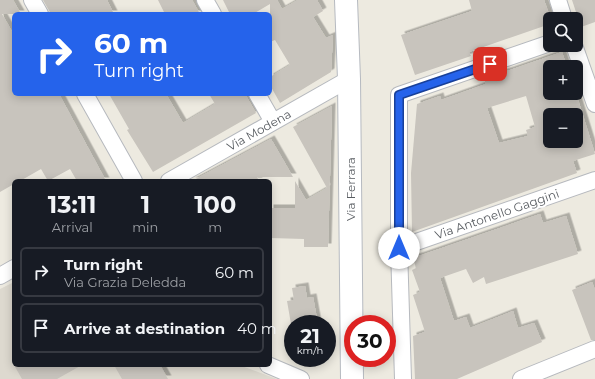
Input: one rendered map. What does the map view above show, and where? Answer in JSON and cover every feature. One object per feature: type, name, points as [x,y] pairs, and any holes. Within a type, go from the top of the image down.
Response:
[{"type":"street","points":[[32,0],[39,12]]},
{"type":"street","points":[[205,0],[212,12]]},
{"type":"street","name":"Via Ferrara","points":[[346,0],[349,79],[352,379]]},
{"type":"street","points":[[558,0],[562,12]]},
{"type":"street","points":[[404,379],[399,248],[399,95],[543,45]]},
{"type":"street","points":[[576,52],[595,104]]},
{"type":"street","name":"Via Modena","points":[[173,179],[349,79]]},
{"type":"street","points":[[86,96],[133,179]]},
{"type":"street","points":[[258,96],[273,122]]},
{"type":"street","name":"Via Antonello Gaggini","points":[[399,248],[595,180]]},
{"type":"street","points":[[521,379],[595,349]]},
{"type":"street","points":[[272,367],[301,379]]},
{"type":"shaded area","points":[[12,283],[12,367],[244,367],[277,379],[0,379],[0,289]]},
{"type":"building","points":[[0,0],[13,0],[20,12],[2,14],[12,32],[12,96],[60,96],[105,179],[76,179],[70,169],[52,179],[47,179],[41,169],[24,179],[12,179],[12,185],[0,192]]},
{"type":"building","points":[[43,0],[107,0],[113,12],[50,12]]},
{"type":"building","points":[[158,0],[192,0],[199,12],[164,12]]},
{"type":"building","points":[[223,0],[277,0],[282,9],[298,0],[317,0],[323,11],[313,17],[326,38],[333,35],[331,72],[280,103],[272,89],[272,76],[290,65],[275,40],[272,41],[272,12],[270,12],[270,4],[256,12],[229,12]]},
{"type":"building","points":[[469,0],[544,0],[548,12],[543,12],[543,26],[469,52],[471,56],[415,75],[401,35],[472,11]]},
{"type":"building","points":[[572,0],[595,0],[595,22],[583,26],[583,12],[576,12]]},
{"type":"building","points":[[562,52],[565,60],[543,60],[543,100],[578,100],[581,108],[543,108],[543,148],[583,148],[583,115],[595,154],[573,161],[577,173],[412,232],[411,173],[417,104],[440,96],[441,100],[486,84],[484,79]],"holes":[[[526,96],[535,127],[526,130],[528,136],[499,143],[487,108]]]},
{"type":"building","points":[[110,96],[167,96],[183,123],[215,104],[210,96],[246,96],[256,113],[153,172],[127,130],[129,129]]},
{"type":"building","points":[[332,106],[328,247],[304,247],[304,239],[272,238],[272,208],[295,208],[295,181],[306,200],[327,188],[293,127]]},
{"type":"building","points":[[271,139],[293,177],[257,177],[258,179],[196,179]]},
{"type":"building","points":[[540,214],[543,223],[566,216],[578,254],[486,284],[484,277],[473,283],[466,269],[440,278],[454,321],[466,317],[470,328],[513,311],[518,328],[534,323],[542,342],[457,379],[415,379],[413,336],[425,332],[413,295],[420,292],[412,270],[416,268],[413,258]]},
{"type":"building","points":[[592,282],[595,290],[595,340],[591,340],[572,290]]},
{"type":"building","points":[[305,286],[307,298],[313,297],[316,315],[289,315],[287,301],[294,300],[292,288]]},
{"type":"building","points":[[15,367],[78,367],[57,379],[22,379]]},
{"type":"building","points":[[115,367],[161,367],[168,379],[122,379]]},
{"type":"route","points":[[399,248],[399,95],[490,64]]}]
